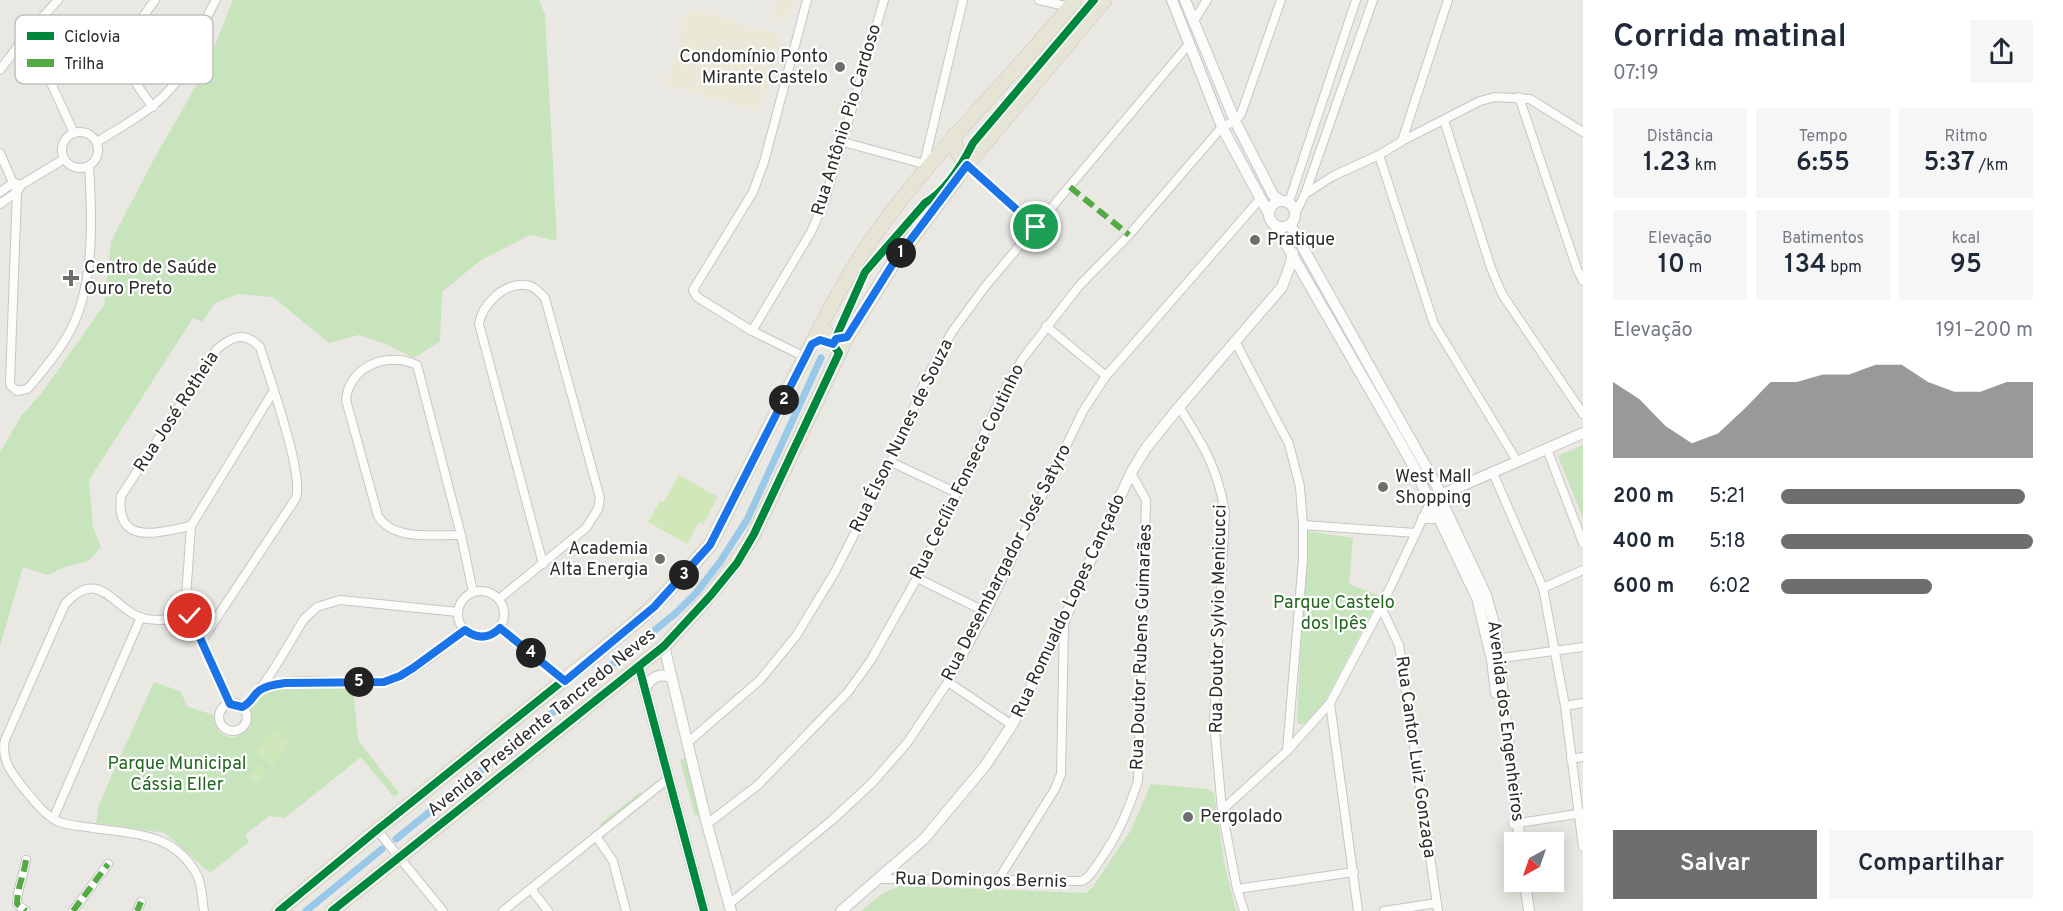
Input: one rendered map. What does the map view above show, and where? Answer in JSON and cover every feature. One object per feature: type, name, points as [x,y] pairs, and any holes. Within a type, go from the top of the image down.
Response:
[{"type":"main road","name":"Avenida Presidente Tancredo Neves","points":[[332,911],[396,854],[639,667],[664,646],[711,595],[737,562],[754,534],[847,337],[894,262],[967,165],[1105,0]]},
{"type":"main road","name":"Avenida Presidente Tancredo Neves","points":[[279,911],[381,836],[654,607],[710,545],[821,324],[877,231],[926,165],[1028,56],[1073,3]]},
{"type":"main road","points":[[954,135],[956,150],[960,159],[967,165]]},
{"type":"main road","points":[[821,324],[825,333],[831,338],[847,337]]},
{"type":"main road","points":[[812,344],[820,340],[826,341],[833,344],[839,353]]},
{"type":"street","points":[[44,15],[58,0]]},
{"type":"street","points":[[144,15],[155,0]]},
{"type":"street","points":[[209,15],[216,0]]},
{"type":"street","points":[[805,357],[752,331],[694,294],[693,290],[753,192],[764,162],[807,0]]},
{"type":"street","name":"Rua Antônio Pio Cardoso","points":[[752,331],[811,232],[824,203],[884,0]]},
{"type":"street","points":[[843,142],[926,165],[963,0]]},
{"type":"street","points":[[1040,0],[1073,3]]},
{"type":"street","points":[[1172,0],[1222,127],[1270,219],[1275,225],[1284,227],[1293,219],[1305,194],[1374,2]]},
{"type":"street","points":[[1185,0],[1235,121],[1273,195],[1294,209],[1293,219]]},
{"type":"street","points":[[1193,22],[1207,0]]},
{"type":"street","points":[[1235,121],[1245,104],[1281,0]]},
{"type":"street","points":[[1269,214],[1271,207],[1285,202],[1299,172],[1356,0]]},
{"type":"street","points":[[1402,141],[1448,0]]},
{"type":"street","name":"Rua Élson Nunes de Souza","points":[[687,743],[760,681],[796,636],[835,572],[891,462],[926,379],[952,332],[984,288],[1189,44]]},
{"type":"street","points":[[0,69],[15,50]]},
{"type":"street","points":[[51,84],[74,133]]},
{"type":"street","points":[[137,84],[153,107]]},
{"type":"street","points":[[97,142],[153,107],[168,94],[175,84]]},
{"type":"street","points":[[1305,194],[1333,176],[1379,155],[1480,101],[1495,97],[1530,99],[1583,132]]},
{"type":"street","points":[[1519,97],[1576,269],[1583,281]]},
{"type":"street","points":[[1444,120],[1491,268],[1502,294],[1583,414]]},
{"type":"street","name":"Rua Cecília Fonseca Coutinho","points":[[707,825],[758,785],[848,692],[871,660],[917,578],[1003,393],[1023,358],[1079,286],[1129,235],[1222,127],[1235,121]]},
{"type":"street","points":[[74,133],[87,134],[97,142],[98,156],[89,166],[72,167],[64,159],[62,147],[69,136],[74,133]]},
{"type":"street","points":[[0,153],[17,187],[10,382],[11,386],[17,390],[27,389],[31,385],[62,344],[77,316],[89,256],[89,166]]},
{"type":"street","points":[[1379,155],[1434,324],[1517,461]]},
{"type":"street","points":[[0,204],[17,187],[64,159]]},
{"type":"street","points":[[967,165],[1036,227]]},
{"type":"street","points":[[1299,172],[1333,176]]},
{"type":"street","points":[[0,192],[17,187]]},
{"type":"street","name":"Rua Desembargador José Satyro","points":[[730,907],[831,821],[872,783],[907,743],[948,682],[986,612],[1083,411],[1106,376],[1261,198]]},
{"type":"street","name":"Avenida dos Engenheiros","points":[[1293,219],[1293,230],[1309,273]]},
{"type":"street","name":"Avenida dos Engenheiros","points":[[1275,225],[1309,273],[1413,454],[1486,595],[1495,627],[1496,659],[1515,832]]},
{"type":"street","name":"Rua Romualdo Lopes Cançado","points":[[841,911],[924,839],[985,766],[1012,725],[1064,621],[1131,473],[1146,448],[1282,287],[1293,253]]},
{"type":"street","name":"Rua Romualdo Lopes Cançado","points":[[1282,287],[1309,273]]},
{"type":"street","points":[[499,598],[543,564],[586,528],[598,509],[600,498],[545,298],[536,289],[525,285],[512,287],[492,299],[484,308],[479,324],[543,564]]},
{"type":"street","points":[[1046,326],[1106,376]]},
{"type":"street","name":"Rua José Rotheia","points":[[191,526],[155,533],[134,531],[123,520],[120,510],[121,496],[217,348],[227,340],[246,337],[260,347],[292,456],[298,491],[296,498],[202,640]]},
{"type":"street","points":[[1236,343],[1289,444],[1300,487],[1303,559],[1287,751]]},
{"type":"street","points":[[461,535],[410,534],[398,532],[382,523],[378,516],[346,400],[354,377],[360,371],[386,359],[406,360],[417,365],[461,535],[473,592]]},
{"type":"street","points":[[230,704],[190,616],[186,597],[191,526],[273,392]]},
{"type":"street","name":"Rua Doutor Sylvio Menicucci","points":[[1179,407],[1207,450],[1220,485],[1225,512],[1214,721],[1222,810],[1244,911]]},
{"type":"street","points":[[1222,810],[1287,751],[1330,703],[1381,607],[1423,518],[1436,498],[1583,433]]},
{"type":"street","points":[[1547,449],[1583,543]]},
{"type":"street","points":[[891,462],[957,493]]},
{"type":"street","name":"Rua Doutor Rubens Guimarães","points":[[1082,881],[1089,876],[1120,829],[1138,781],[1146,500],[1131,473]]},
{"type":"street","points":[[1493,473],[1543,588],[1565,706],[1571,759],[1581,813],[1583,847]]},
{"type":"street","name":"Avenida dos Engenheiros","points":[[1436,498],[1439,518],[1477,598],[1496,659]]},
{"type":"street","points":[[1423,518],[1439,518]]},
{"type":"street","points":[[1303,525],[1416,533]]},
{"type":"street","points":[[1543,588],[1583,570]]},
{"type":"street","points":[[917,578],[986,612]]},
{"type":"street","points":[[190,616],[152,619],[141,617],[104,591],[94,589],[85,590],[71,598],[65,604],[5,740],[2,752],[6,763],[41,809],[53,819],[69,824],[148,836],[172,846],[198,876],[204,911]]},
{"type":"street","points":[[483,591],[499,598],[504,610],[500,628],[494,633],[479,637],[465,630],[461,625],[458,612],[463,600],[473,592],[483,591]]},
{"type":"street","points":[[242,707],[247,717],[245,723],[237,731],[231,731],[222,726],[219,715],[225,706],[230,704],[242,707],[251,702],[304,619],[317,607],[333,601],[348,600],[458,612]]},
{"type":"street","name":"Rua Cantor Luiz Gonzaga","points":[[1381,607],[1399,645],[1437,907]]},
{"type":"street","points":[[53,819],[141,617]]},
{"type":"street","points":[[998,880],[1055,789],[1061,774],[1064,621]]},
{"type":"street","points":[[500,628],[565,681]]},
{"type":"street","points":[[260,690],[285,683],[384,682],[413,668],[465,630]]},
{"type":"street","points":[[664,646],[707,825],[730,907]]},
{"type":"street","points":[[1496,659],[1583,647]]},
{"type":"street","points":[[275,665],[276,674],[285,683]]},
{"type":"street","points":[[639,667],[704,911]]},
{"type":"street","points":[[645,688],[654,677],[665,675],[672,677]]},
{"type":"street","points":[[948,682],[1012,725]]},
{"type":"street","points":[[1330,703],[1358,911]]},
{"type":"street","points":[[1565,706],[1583,703]]},
{"type":"street","points":[[1571,759],[1583,757]]},
{"type":"street","points":[[503,911],[669,778]]},
{"type":"street","points":[[1515,824],[1581,813]]},
{"type":"street","name":"Avenida dos Engenheiros","points":[[1515,824],[1517,832]]},
{"type":"street","points":[[381,836],[443,911]]},
{"type":"street","points":[[596,836],[613,861],[626,911]]},
{"type":"street","points":[[26,860],[24,876],[17,893],[17,904],[26,911]]},
{"type":"street","points":[[73,911],[108,864]]},
{"type":"street","points":[[1238,890],[1354,872]]},
{"type":"street","name":"Rua Domingos Bernis","points":[[880,879],[1082,881]]},
{"type":"street","points":[[531,889],[548,911]]},
{"type":"street","points":[[1521,892],[1524,911]]},
{"type":"street","points":[[1526,892],[1529,911]]},
{"type":"street","points":[[1384,911],[1437,907]]},
{"type":"shaded area","points":[[776,0],[795,0],[789,20],[772,16]]},
{"type":"shaded area","points":[[688,8],[781,35],[760,112],[667,85]]},
{"type":"green space","points":[[233,0],[539,0],[545,14],[557,241],[530,235],[481,260],[442,292],[440,341],[414,358],[359,335],[329,343],[273,297],[237,294],[215,303],[202,322],[193,318],[89,480],[93,527],[101,547],[89,561],[68,566],[47,575],[23,567],[0,646],[0,453],[21,416],[41,394],[104,305],[111,241],[197,84],[213,84],[213,50]]},
{"type":"green space","points":[[1583,445],[1583,518],[1558,456]]},
{"type":"green space","points":[[679,475],[718,497],[703,524],[699,522],[687,544],[648,522],[660,501],[664,502]]},
{"type":"green space","name":"Parque Castelo dos Ipês","points":[[1307,531],[1353,538],[1349,584],[1380,596],[1325,701],[1304,724],[1299,724],[1297,720]]},
{"type":"green space","name":"Parque Municipal Cássia Eller","points":[[154,682],[180,691],[188,707],[214,715],[220,732],[229,737],[239,735],[244,730],[251,704],[269,688],[353,686],[358,740],[399,793],[394,797],[361,757],[285,818],[269,816],[245,835],[249,842],[210,873],[165,833],[96,823],[99,804]]},
{"type":"green space","points":[[274,729],[291,743],[272,766],[255,752]]},
{"type":"green space","points":[[689,757],[703,813],[695,816],[680,760]]},
{"type":"green space","points":[[259,764],[267,771],[256,785],[248,778]]},
{"type":"green space","points":[[1151,784],[1208,789],[1214,793],[1224,862],[1236,911],[861,911],[883,893],[900,886],[1086,893],[1092,888],[1131,830]]},
{"type":"green space","points":[[640,792],[644,796],[602,828],[600,824]]},
{"type":"waterway","points":[[396,839],[676,613],[696,593],[720,562],[747,520],[821,358]]},
{"type":"waterway","points":[[306,911],[382,849]]},
{"type":"marked path","points":[[1070,187],[1129,235]]},
{"type":"marked path","points":[[26,860],[17,904],[26,911]]},
{"type":"marked path","points":[[73,911],[108,864]]},
{"type":"marked path","points":[[137,911],[141,902]]},
{"type":"cycle path","points":[[833,344],[865,272],[925,203],[947,184],[973,143],[1094,0]]},
{"type":"cycle path","points":[[279,911],[654,607],[710,545],[812,343],[820,340],[833,344],[839,353],[754,534],[737,563],[711,595],[664,646],[332,911]]},
{"type":"cycle path","points":[[639,667],[704,911]]},
{"type":"place","name":"Condomínio Ponto Mirante Castelo","points":[[840,67]]},
{"type":"place","name":"Pratique","points":[[1255,240]]},
{"type":"place","name":"Centro de Saúde Ouro Preto","points":[[71,278]]},
{"type":"place","name":"West Mall Shopping","points":[[1383,487]]},
{"type":"place","name":"Academia Alta Energia","points":[[660,559]]},
{"type":"place","name":"Pergolado","points":[[1188,817]]},
{"type":"route","points":[[190,616],[230,704],[242,707],[251,702],[260,690],[267,686],[285,683],[384,682],[413,668],[465,630],[471,635],[487,637],[500,628],[565,681],[654,607],[710,545],[812,344],[820,340],[833,344],[836,339],[847,337],[894,262],[967,165],[1036,227]]}]
